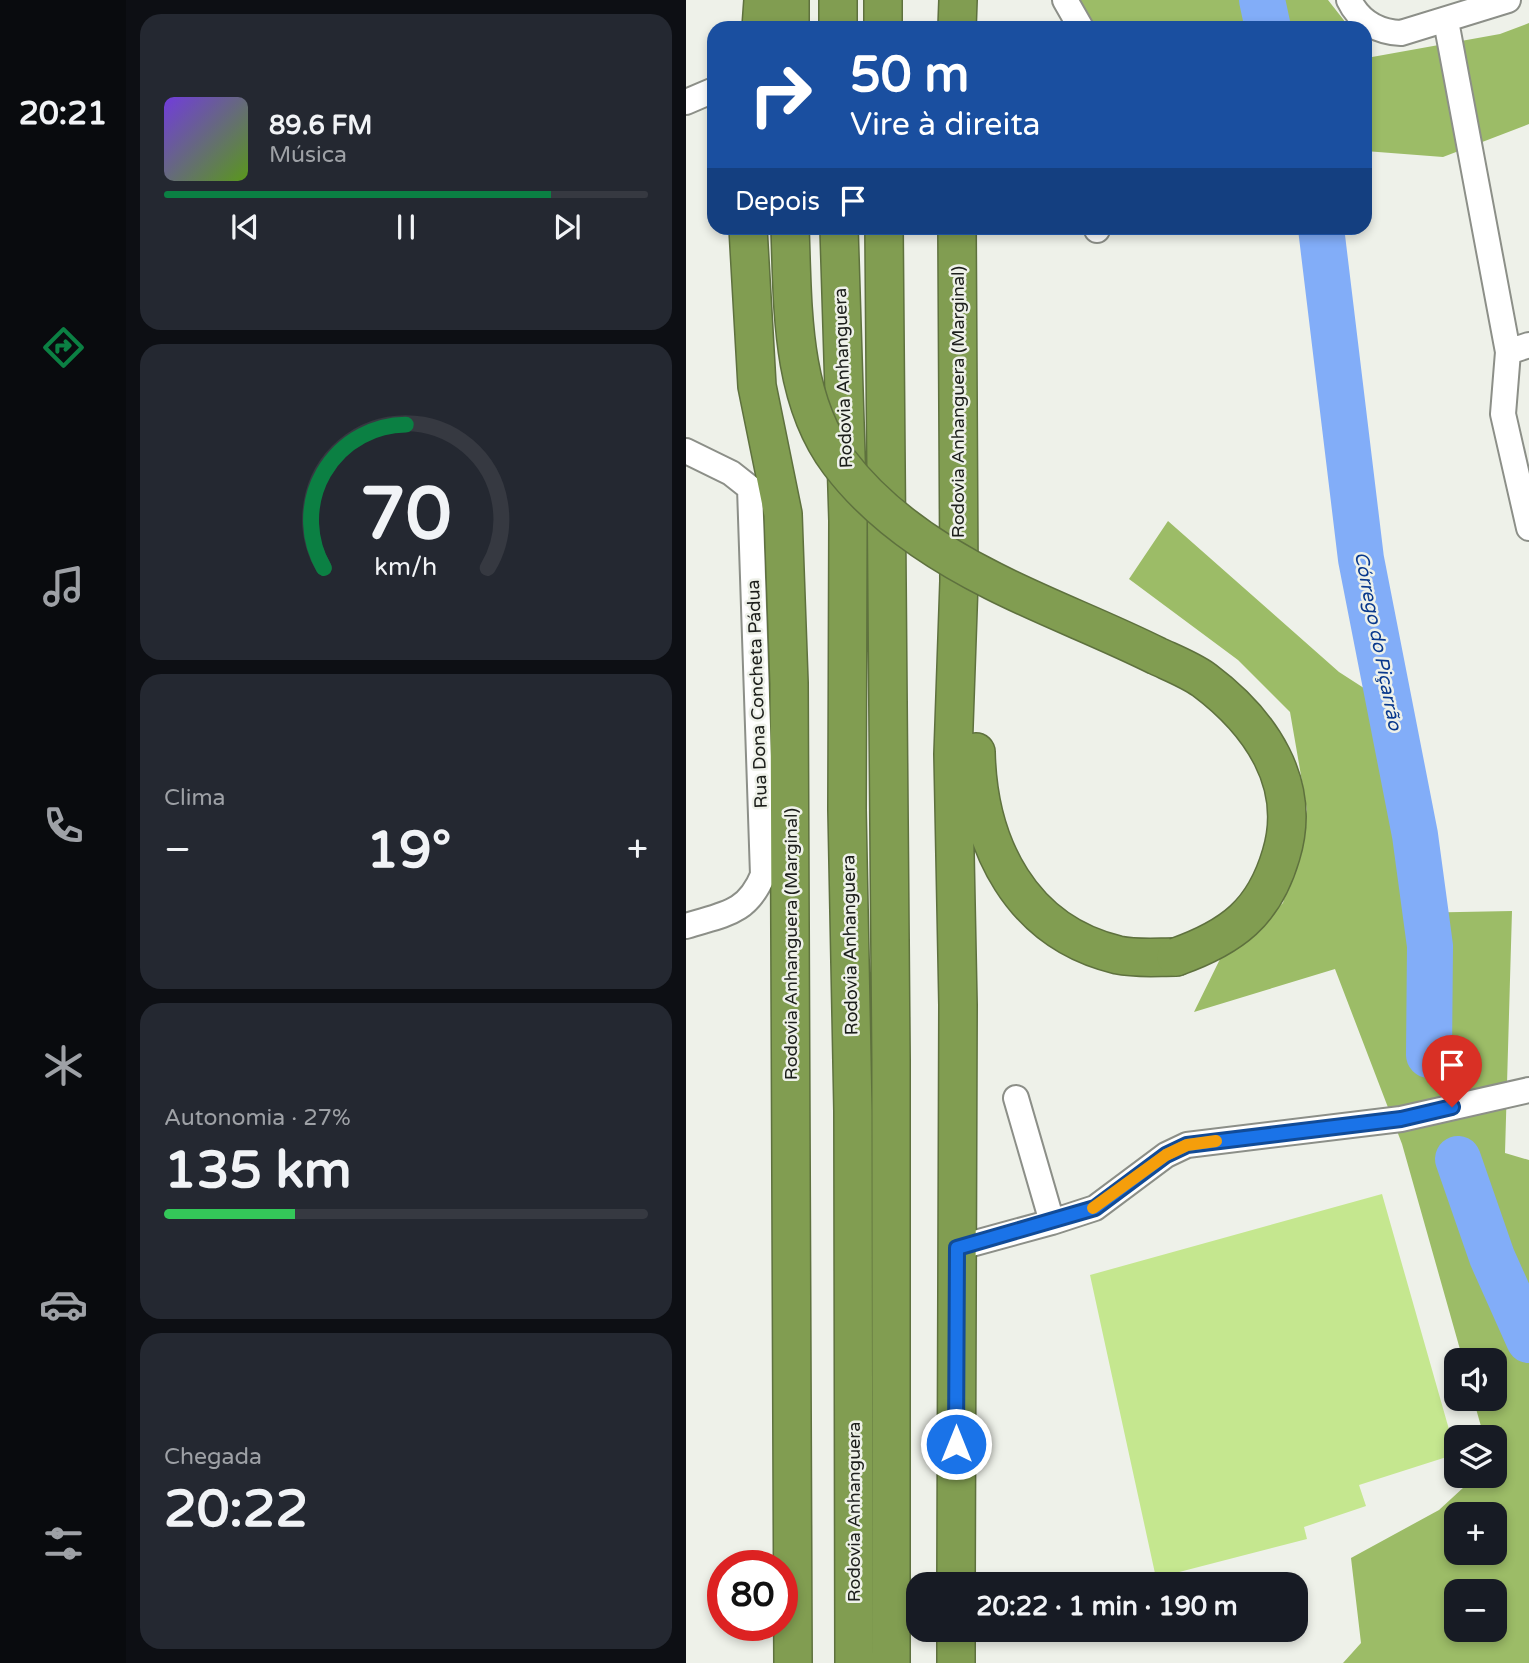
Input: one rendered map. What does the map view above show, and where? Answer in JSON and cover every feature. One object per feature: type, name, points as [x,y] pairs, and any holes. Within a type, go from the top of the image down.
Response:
[{"type":"highway","points":[[762,21],[763,0]]},
{"type":"highway","points":[[790,0],[790,21]]},
{"type":"highway","points":[[838,0],[838,21]]},
{"type":"highway","points":[[883,0],[883,21]]},
{"type":"highway","points":[[957,21],[958,0]]},
{"type":"highway","name":"Rodovia Anhanguera (Marginal)","points":[[748,235],[757,386],[783,514],[789,670],[793,1663]]},
{"type":"highway","points":[[790,235],[794,323],[799,363],[812,405],[824,438],[839,462],[886,515],[992,581],[1123,639],[1202,679],[1246,717],[1272,751],[1285,787],[1287,835],[1276,874],[1258,908],[1220,938],[1177,957],[1142,958],[1118,955],[1083,943],[1046,921],[1020,893],[1003,867],[988,832],[977,789],[973,666],[959,581]]},
{"type":"highway","name":"Rodovia Anhanguera","points":[[839,235],[848,521],[847,810],[853,1111],[854,1663]]},
{"type":"highway","name":"Rodovia Anhanguera","points":[[884,235],[891,1060],[891,1663]]},
{"type":"highway","name":"Rodovia Anhanguera (Marginal)","points":[[956,1572],[958,1005],[953,754],[959,581],[957,235]]},
{"type":"highway","points":[[956,1642],[956,1663]]},
{"type":"street","points":[[1065,0],[1077,21]]},
{"type":"street","points":[[1349,0],[1356,14],[1366,21]]},
{"type":"street","points":[[1372,25],[1388,32],[1412,31],[1508,0]]},
{"type":"street","points":[[1446,21],[1518,348],[1503,414],[1529,528]]},
{"type":"street","points":[[686,102],[707,93]]},
{"type":"street","name":"Rua Dona Concheta Pádua","points":[[686,451],[743,481],[750,488],[763,875],[755,894],[745,905],[686,926]]},
{"type":"street","points":[[957,1248],[1095,1208],[1166,1155],[1187,1145],[1401,1119],[1529,1090]]},
{"type":"street","points":[[1016,1098],[1052,1222]]},
{"type":"green space","points":[[1080,0],[1328,0],[1344,21],[1085,21]]},
{"type":"green space","points":[[1529,23],[1529,124],[1443,157],[1372,152],[1372,57],[1500,34]]},
{"type":"green space","points":[[1168,521],[1339,672],[1370,692],[1408,913],[1512,911],[1505,1153],[1529,1160],[1529,1663],[1343,1663],[1361,1643],[1351,1558],[1444,1505],[1444,1565],[1507,1565],[1507,1502],[1448,1502],[1463,1488],[1507,1488],[1507,1425],[1481,1425],[1477,1411],[1507,1411],[1507,1348],[1460,1348],[1402,1144],[1335,969],[1194,1012],[1221,957],[1283,903],[1307,810],[1290,712],[1238,660],[1129,579]]},
{"type":"building","points":[[1382,1194],[1448,1425],[1444,1425],[1444,1458],[1359,1485],[1366,1506],[1304,1527],[1307,1539],[1179,1572],[1155,1572],[1090,1275]]},
{"type":"waterway","name":"Córrego do Piçarrão","points":[[1262,0],[1266,21]]},
{"type":"waterway","name":"Córrego do Piçarrão","points":[[1322,235],[1361,559],[1415,835],[1430,946],[1429,1055]]},
{"type":"waterway","name":"Córrego do Piçarrão","points":[[1458,1159],[1492,1257],[1529,1340]]},
{"type":"slow traffic","points":[[1093,1208],[1133,1182],[1166,1155],[1187,1145],[1216,1141]]},
{"type":"route","points":[[956,1444],[957,1248],[1095,1208],[1166,1155],[1187,1145],[1401,1119],[1452,1107]]}]
